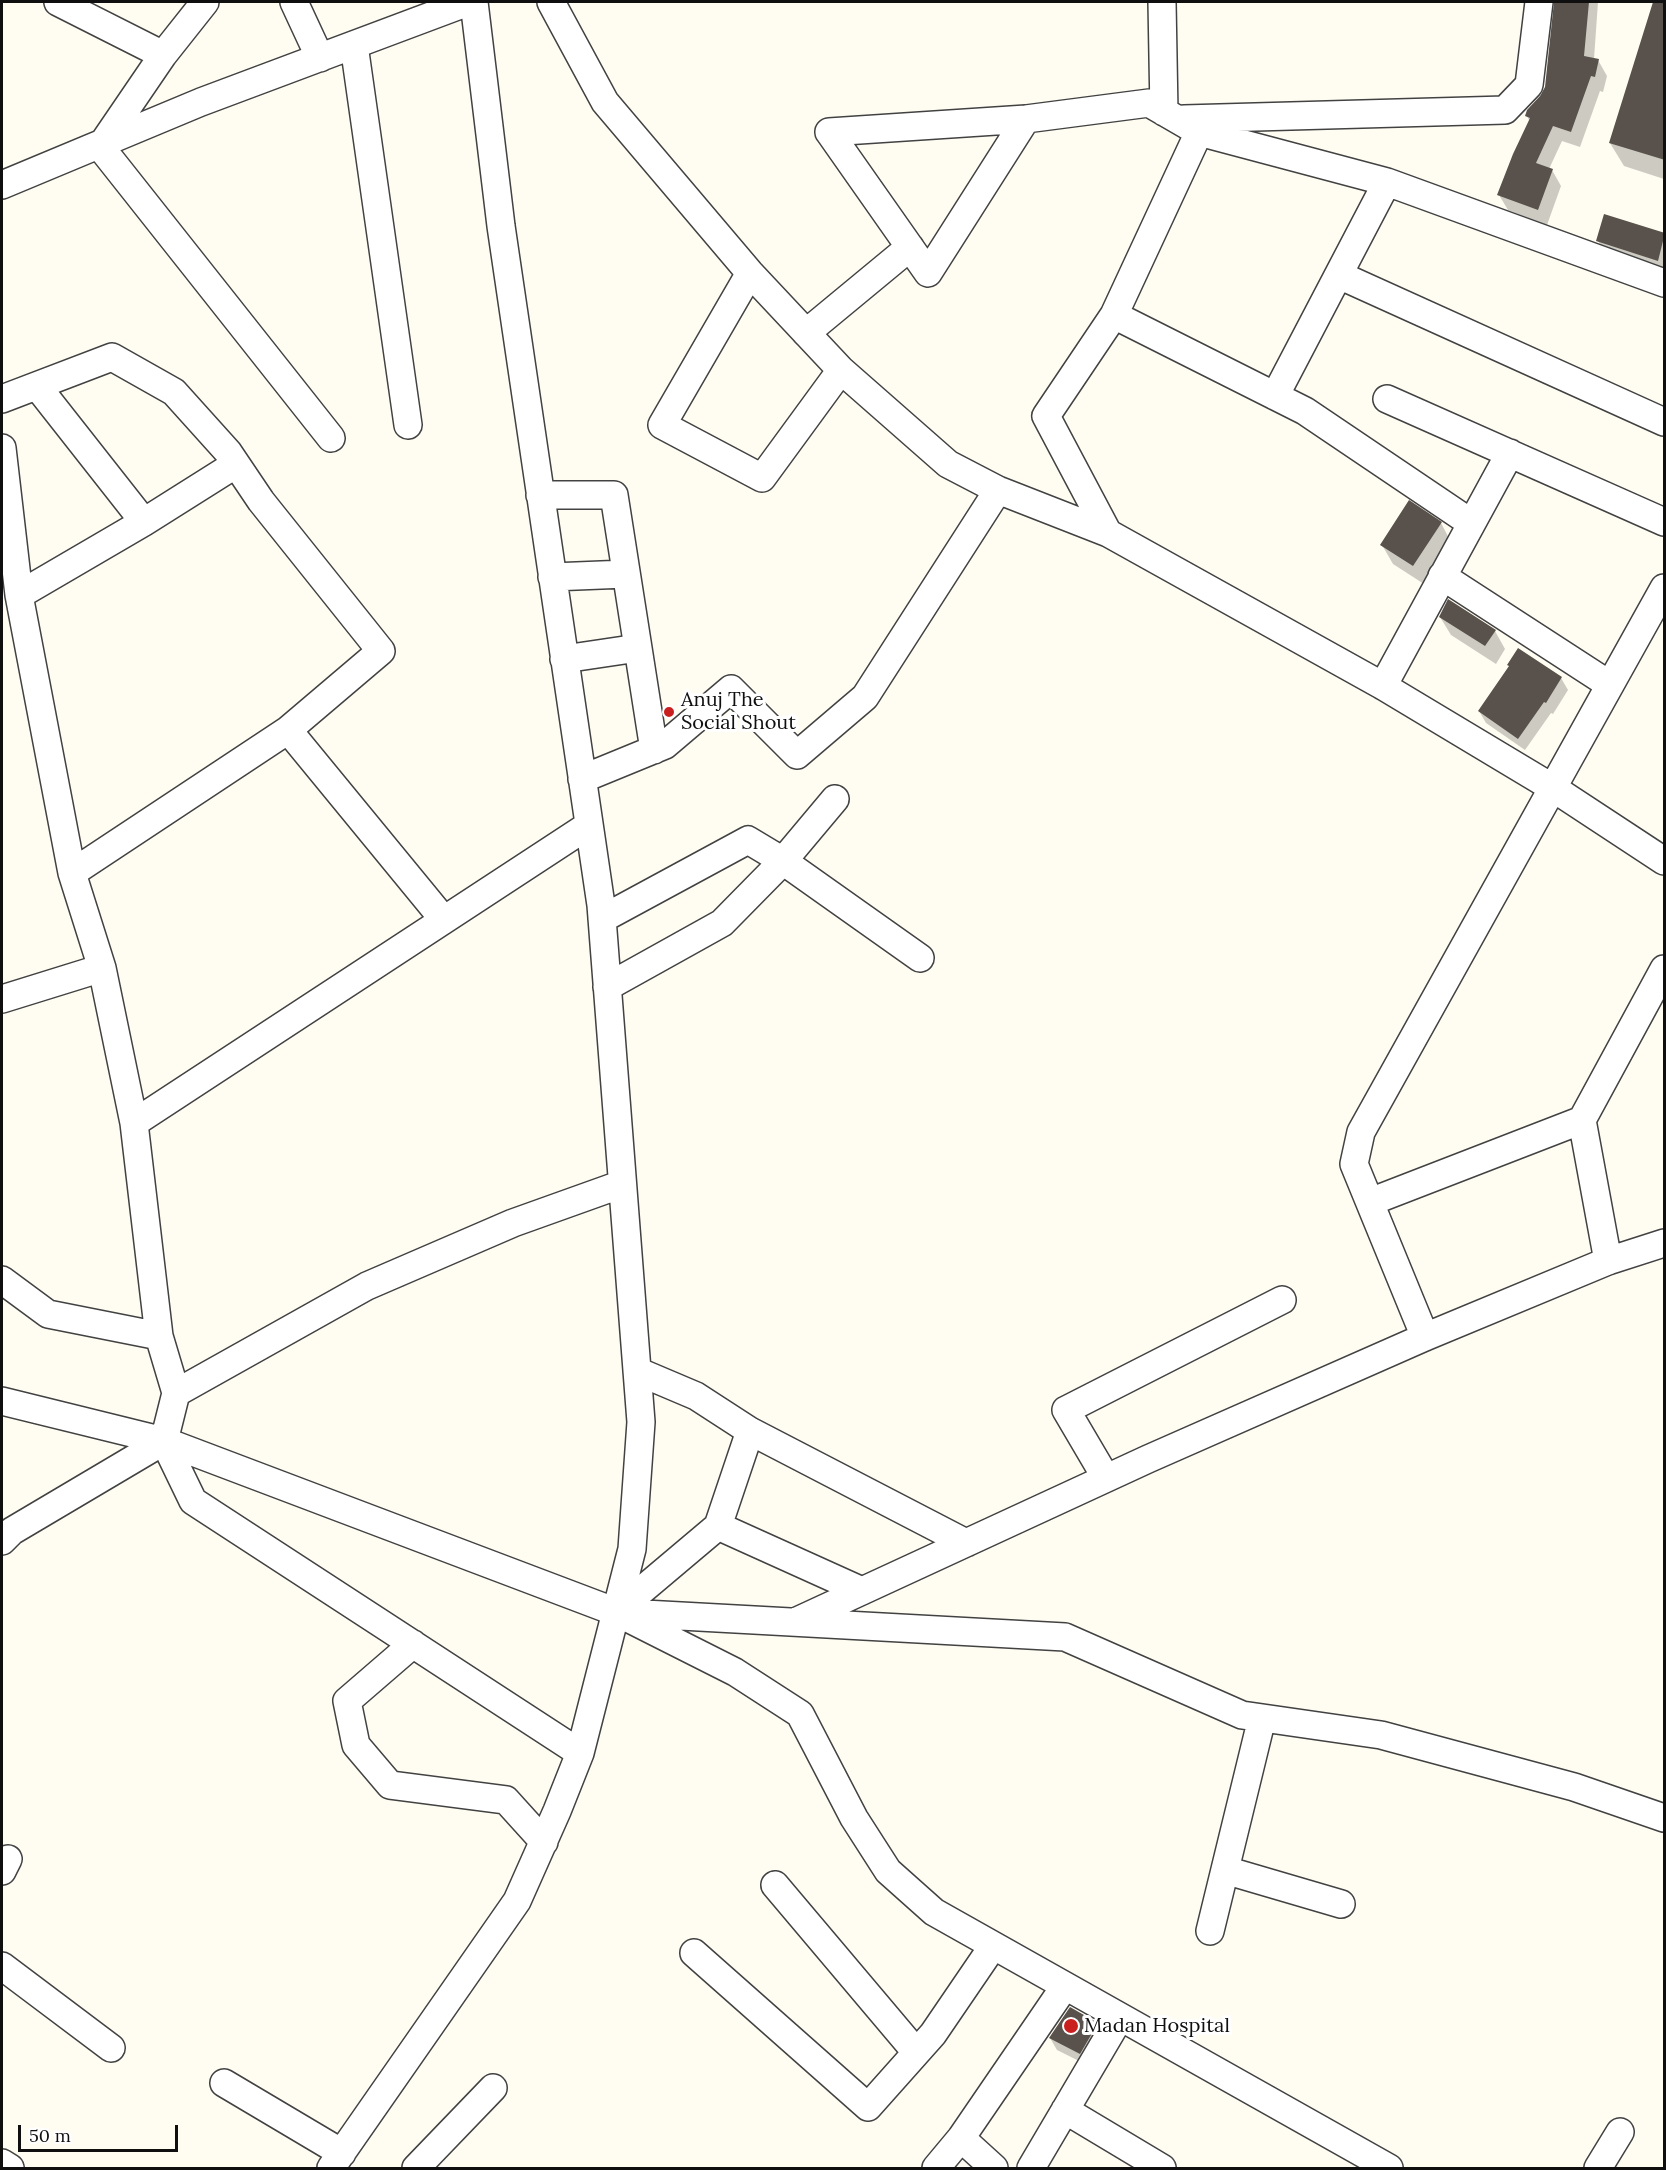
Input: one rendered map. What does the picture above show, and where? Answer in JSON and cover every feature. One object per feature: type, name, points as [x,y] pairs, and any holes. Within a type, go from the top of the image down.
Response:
[{"type":"street","points":[[58,2],[163,55]]},
{"type":"street","points":[[101,144],[163,55],[205,2]]},
{"type":"street","points":[[294,2],[320,58]]},
{"type":"street","points":[[2,185],[201,102],[468,2]]},
{"type":"street","points":[[224,2083],[336,2161],[517,1901],[580,1753],[632,1549],[641,1422],[602,919],[501,226],[474,2]]},
{"type":"street","points":[[551,2],[605,102],[750,273],[841,370],[948,464],[998,490],[1108,533],[1383,687],[1553,788],[1665,861]]},
{"type":"street","points":[[1108,533],[1046,416],[1114,315],[1180,121],[1162,2]]},
{"type":"street","points":[[1180,121],[1505,110],[1530,85],[1539,2]]},
{"type":"street","points":[[354,45],[408,425]]},
{"type":"street","points":[[1026,119],[928,273],[829,132],[1026,119],[1149,103],[1180,121],[1387,182],[1665,283]]},
{"type":"street","points":[[101,144],[331,438]]},
{"type":"street","points":[[1275,396],[1387,182]]},
{"type":"street","points":[[806,333],[910,247]]},
{"type":"street","points":[[750,273],[662,425],[762,478],[841,370]]},
{"type":"street","points":[[1338,275],[1665,422]]},
{"type":"street","points":[[1114,315],[1305,411],[1471,523]]},
{"type":"street","points":[[2,399],[112,357],[174,392],[228,452],[261,501],[381,651],[288,730],[72,873]]},
{"type":"street","points":[[37,386],[144,522]]},
{"type":"street","points":[[1387,399],[1665,522]]},
{"type":"street","points":[[2,448],[19,595],[72,873],[102,968],[134,1124],[159,1336],[176,1394],[164,1441],[193,1502],[580,1753]]},
{"type":"street","points":[[1383,687],[1510,453]]},
{"type":"street","points":[[19,595],[144,522],[236,464]]},
{"type":"street","points":[[582,779],[665,746],[730,689],[797,755],[865,698],[998,490]]},
{"type":"street","points":[[540,495],[614,495],[654,750]]},
{"type":"street","points":[[552,577],[626,574]]},
{"type":"street","points":[[1442,576],[1610,685]]},
{"type":"street","points":[[1425,1337],[1354,1164],[1361,1132],[1665,588]]},
{"type":"street","points":[[564,660],[638,648]]},
{"type":"street","points":[[288,730],[444,920]]},
{"type":"street","points":[[607,987],[722,923],[783,861],[835,799]]},
{"type":"street","points":[[134,1124],[588,825]]},
{"type":"street","points":[[602,919],[748,840],[783,861],[920,958]]},
{"type":"street","points":[[2,999],[102,968]]},
{"type":"street","points":[[1608,1261],[1582,1120],[1665,969]]},
{"type":"street","points":[[1370,1202],[1582,1120]]},
{"type":"street","points":[[176,1394],[367,1286],[513,1223],[622,1184]]},
{"type":"street","points":[[794,1622],[1106,1478],[1425,1337],[1608,1261],[1665,1243]]},
{"type":"street","points":[[2,1280],[48,1314],[159,1336]]},
{"type":"street","points":[[1106,1478],[1066,1410],[1282,1300]]},
{"type":"street","points":[[637,1371],[696,1396],[750,1431],[966,1543]]},
{"type":"street","points":[[2,1401],[164,1441],[616,1612],[735,1672],[800,1714],[854,1818],[888,1871],[934,1912],[1376,2165]]},
{"type":"street","points":[[616,1612],[718,1526],[750,1431]]},
{"type":"street","points":[[2,1541],[12,1531],[164,1441]]},
{"type":"street","points":[[718,1526],[862,1591]]},
{"type":"street","points":[[616,1612],[1065,1637],[1242,1715],[1381,1735],[1574,1787],[1665,1818]]},
{"type":"street","points":[[413,1644],[347,1701],[356,1745],[390,1785],[506,1800],[544,1842]]},
{"type":"street","points":[[1210,1931],[1262,1718]]},
{"type":"street","points":[[1225,1870],[1341,1904]]},
{"type":"street","points":[[775,1885],[916,2052]]},
{"type":"street","points":[[694,1953],[868,2107],[933,2034],[993,1946]]},
{"type":"street","points":[[2,1966],[111,2048]]},
{"type":"street","points":[[936,2169],[961,2138],[1065,1986]]},
{"type":"street","points":[[1031,2169],[1120,2017]]},
{"type":"street","points":[[416,2169],[493,2088]]},
{"type":"street","points":[[1065,2110],[1162,2169]]},
{"type":"street","points":[[1598,2169],[1620,2132]]},
{"type":"street","points":[[961,2138],[994,2169]]},
{"type":"street","points":[[2,2163],[10,2169]]},
{"type":"building","points":[[1554,2],[1589,2],[1584,56],[1599,59],[1595,77],[1591,76],[1571,132],[1553,126],[1536,163],[1553,169],[1538,210],[1497,195],[1530,118],[1525,116],[1527,110],[1545,87]]},
{"type":"building","points":[[1653,2],[1665,2],[1665,160],[1609,143]]},
{"type":"building","points":[[1604,214],[1665,233],[1658,261],[1596,241]]},
{"type":"building","points":[[1409,500],[1442,522],[1413,566],[1380,545]]},
{"type":"building","points":[[1448,599],[1496,630],[1485,646],[1439,617]]},
{"type":"building","points":[[1518,648],[1562,677],[1546,703],[1544,702],[1518,739],[1478,711],[1509,666],[1507,665]]},
{"type":"building","points":[[1070,2007],[1098,2023],[1080,2054],[1049,2038]]},
{"type":"place","name":"Anuj The Social Shout","points":[[669,712]]},
{"type":"place","name":"Madan Hospital","points":[[1071,2026]]}]
